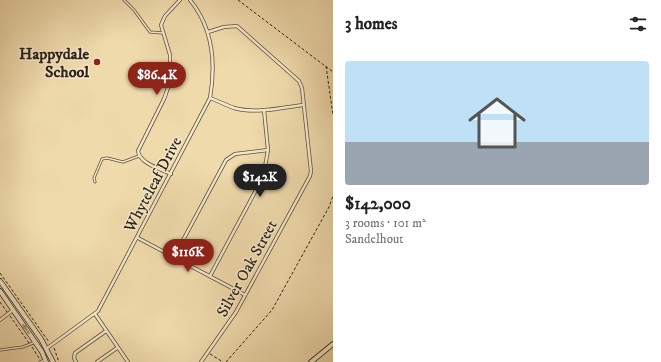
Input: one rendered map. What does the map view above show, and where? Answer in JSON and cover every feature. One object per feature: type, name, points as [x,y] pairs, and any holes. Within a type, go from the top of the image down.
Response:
[{"type":"street","points":[[171,174],[144,160],[140,156],[139,146],[164,99],[170,82],[170,55],[160,27],[163,20],[180,0]]},
{"type":"street","name":"Whyteleaf Drive","points":[[42,352],[95,314],[103,303],[210,98],[214,66],[208,32],[190,0]]},
{"type":"street","name":"Silver Oak Street","points":[[201,362],[236,312],[310,174],[302,88],[298,79],[240,28],[229,26],[208,32]]},
{"type":"street","points":[[210,98],[235,108],[264,110],[304,105]]},
{"type":"street","points":[[210,276],[255,192],[265,167],[268,150],[264,110]]},
{"type":"street","points":[[174,257],[226,160],[235,154],[268,150]]},
{"type":"street","points":[[138,238],[245,295]]},
{"type":"street","points":[[0,281],[47,348],[52,362]]},
{"type":"street","points":[[0,291],[42,352],[42,361]]},
{"type":"street","points":[[0,320],[13,310]]},
{"type":"street","points":[[95,314],[128,362]]},
{"type":"street","points":[[76,362],[74,358],[75,353],[106,331]]},
{"type":"street","points":[[311,362],[333,344]]},
{"type":"street","points":[[97,362],[117,348]]},
{"type":"lane","points":[[124,0],[134,10],[150,32],[163,33]]},
{"type":"lane","points":[[95,182],[94,178],[102,159],[107,158],[123,162],[140,156]]},
{"type":"lane","points":[[144,214],[149,217]]},
{"type":"lane","points":[[0,350],[31,345],[35,342]]},
{"type":"path","points":[[238,0],[333,72]]},
{"type":"path","points":[[325,66],[327,70],[333,115]]},
{"type":"path","points":[[226,362],[272,310],[329,207],[333,196]]},
{"type":"path","points":[[0,273],[52,345],[59,362]]},
{"type":"path","points":[[0,302],[42,361]]},
{"type":"path","points":[[208,353],[223,362]]},
{"type":"place","name":"Happydale School","points":[[97,62]]}]
